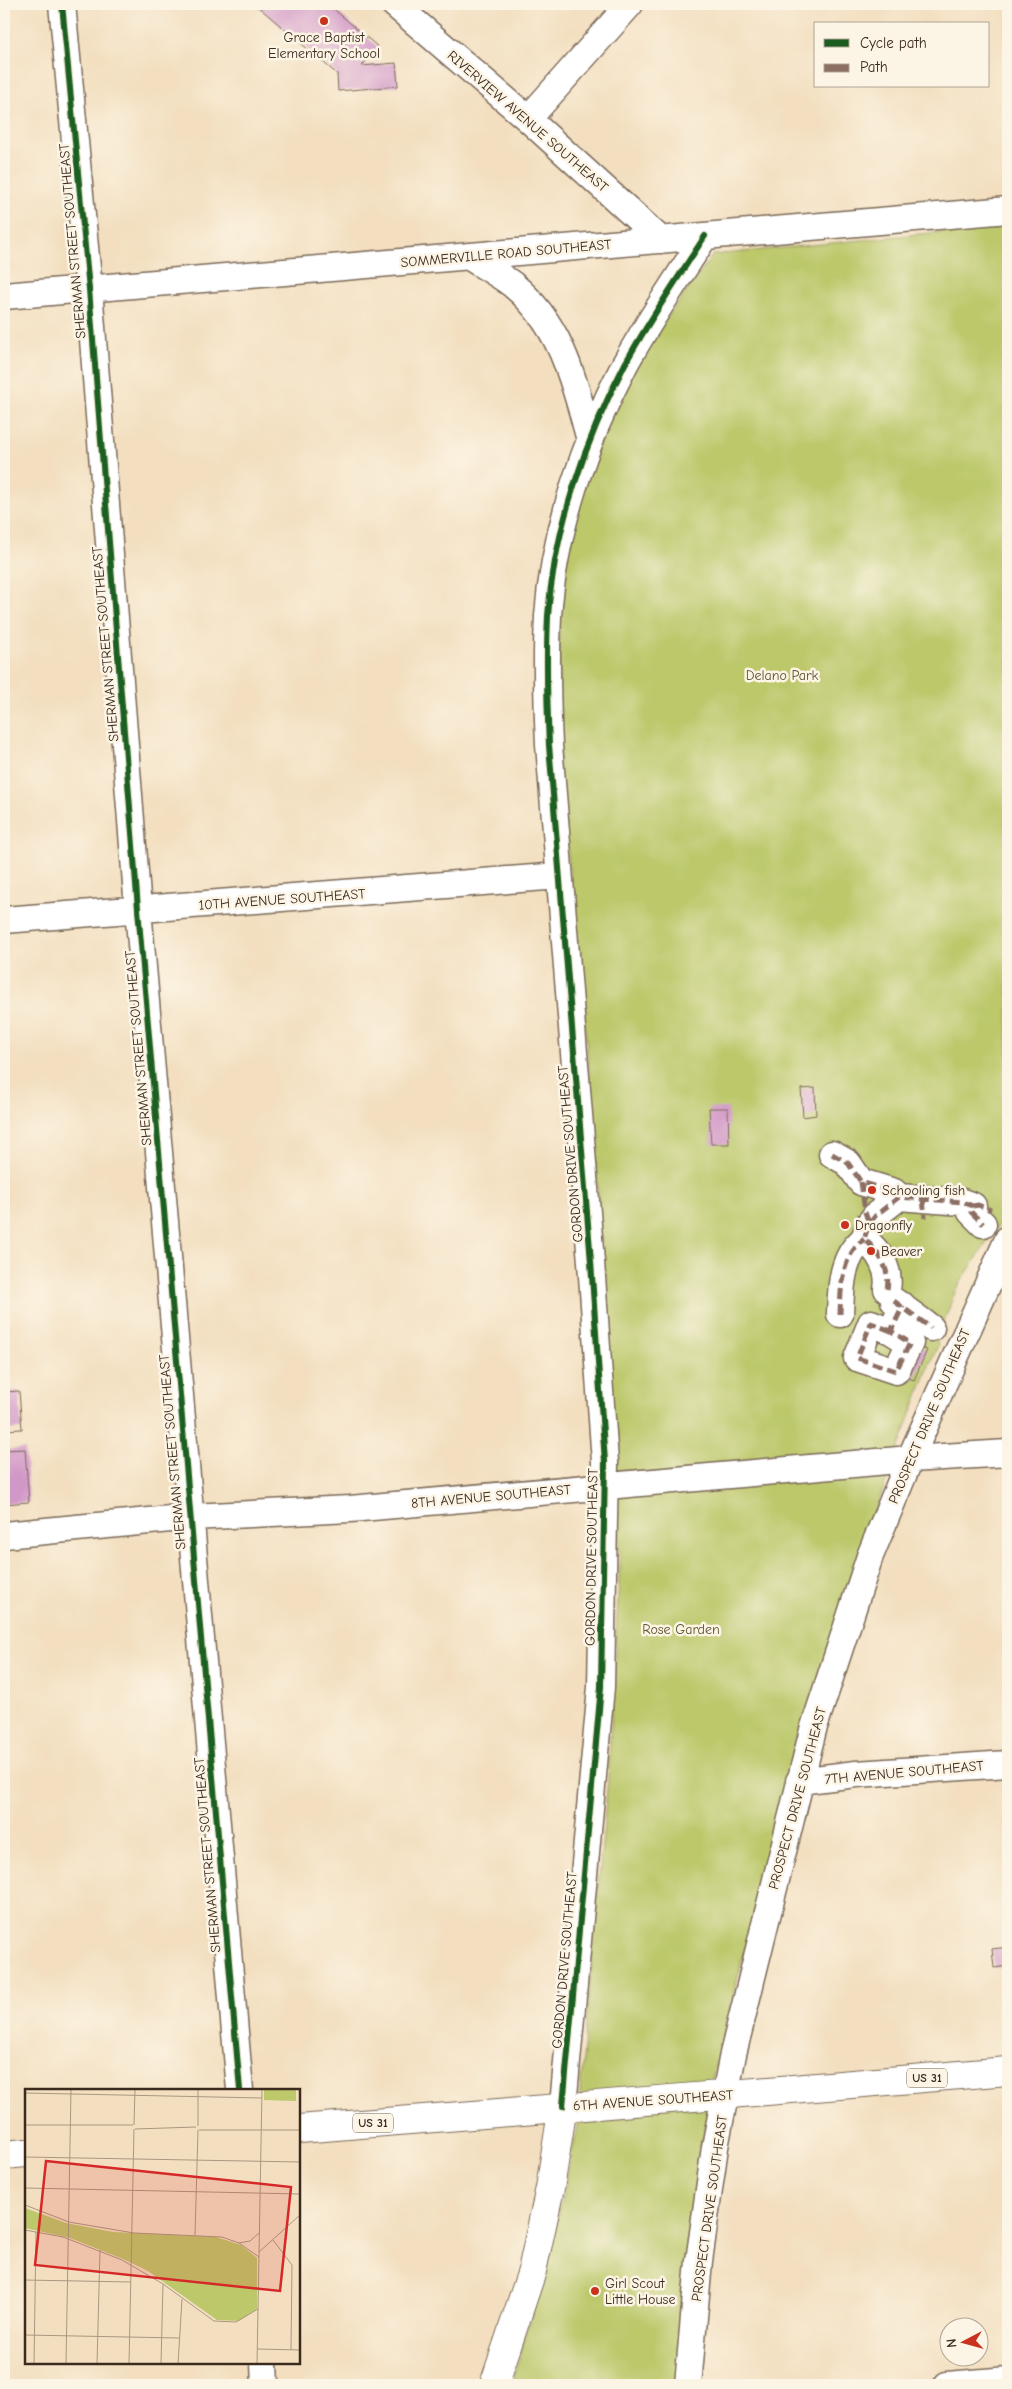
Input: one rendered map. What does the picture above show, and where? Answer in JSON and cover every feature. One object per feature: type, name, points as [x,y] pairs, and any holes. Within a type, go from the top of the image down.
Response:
[{"type":"main road","name":"6TH AVENUE SOUTHEAST","points":[[300,2129],[563,2106],[725,2096],[1008,2071]]},
{"type":"main road","name":"GORDON DRIVE SOUTHEAST","points":[[494,2385],[532,2271],[550,2188],[563,2106]]},
{"type":"main road","points":[[4,2155],[25,2153]]},
{"type":"street","name":"SHERMAN STREET SOUTHEAST","points":[[62,4],[89,289],[138,910],[240,2089]]},
{"type":"street","name":"RIVERVIEW AVENUE SOUTHEAST","points":[[394,4],[528,119],[661,240]]},
{"type":"street","points":[[528,119],[630,4]]},
{"type":"street","name":"SOMMERVILLE ROAD SOUTHEAST","points":[[4,296],[1008,210]]},
{"type":"street","name":"GORDON DRIVE SOUTHEAST","points":[[563,2106],[601,1687],[604,1486],[591,1262],[549,745],[546,679],[549,614],[568,507],[590,440],[626,362],[705,236]]},
{"type":"street","points":[[468,256],[513,286],[529,301],[556,337],[567,358],[590,440]]},
{"type":"street","name":"10TH AVENUE SOUTHEAST","points":[[4,920],[559,876]]},
{"type":"street","points":[[832,1154],[848,1163],[861,1182],[866,1231],[881,1258],[895,1299],[891,1330]]},
{"type":"street","points":[[861,1182],[894,1192],[916,1205]]},
{"type":"street","points":[[840,1314],[841,1283],[845,1266],[855,1246],[888,1205],[962,1202],[982,1213]]},
{"type":"street","name":"PROSPECT DRIVE SOUTHEAST","points":[[688,2385],[700,2251],[715,2147],[725,2096],[799,1781],[813,1730],[870,1556],[910,1458],[1008,1239]]},
{"type":"street","points":[[895,1299],[931,1328]]},
{"type":"street","name":"8TH AVENUE SOUTHEAST","points":[[4,1536],[191,1517],[350,1509],[910,1458],[1008,1453]]},
{"type":"street","name":"7TH AVENUE SOUTHEAST","points":[[799,1781],[856,1774],[1008,1764]]},
{"type":"street","points":[[264,2364],[266,2385]]},
{"type":"street","points":[[947,2385],[1008,2380]]},
{"type":"green space","name":"Delano Park","points":[[1008,225],[1008,1211],[956,1289],[937,1341],[938,1346],[864,1541],[792,1759],[713,2076],[690,2231],[677,2385],[512,2385],[563,2197],[577,2127],[608,1778],[620,1564],[589,1069],[559,763],[559,595],[571,526],[605,427],[642,352],[713,255]]},
{"type":"building","points":[[255,4],[328,4],[378,47],[362,66],[396,63],[398,86],[338,91],[337,74]]},
{"type":"building","points":[[815,1088],[816,1115],[803,1117],[801,1089]]},
{"type":"building","points":[[709,1108],[728,1108],[729,1144],[711,1144]]},
{"type":"building","points":[[915,1345],[927,1350],[914,1380],[901,1375]]},
{"type":"building","points":[[19,1391],[22,1429],[4,1430],[4,1392]]},
{"type":"building","points":[[25,1449],[29,1502],[4,1504],[4,1450]]},
{"type":"building","points":[[1008,1947],[1008,1966],[994,1968],[992,1949]]},
{"type":"marked path","points":[[832,1154],[848,1163],[861,1182],[894,1192],[899,1197]]},
{"type":"marked path","points":[[861,1182],[865,1212],[869,1224]]},
{"type":"marked path","points":[[887,1289],[887,1275],[882,1261],[864,1239],[869,1224],[876,1215],[899,1197],[962,1202],[973,1206],[971,1212],[983,1224]]},
{"type":"marked path","points":[[923,1199],[925,1218]]},
{"type":"marked path","points":[[973,1206],[978,1205],[991,1210]]},
{"type":"marked path","points":[[840,1314],[844,1273],[856,1246],[864,1239]]},
{"type":"marked path","points":[[894,1301],[931,1328]]},
{"type":"marked path","points":[[891,1331],[871,1323],[857,1358],[896,1371],[910,1343],[891,1331],[903,1306]]},
{"type":"cycle path","points":[[62,4],[89,289],[138,909],[240,2089]]},
{"type":"cycle path","points":[[563,2106],[601,1687],[605,1462],[591,1262],[549,745],[547,681],[548,616],[551,584],[564,519],[597,423],[610,393],[634,348],[705,236]]},
{"type":"place","name":"Grace Baptist Elementary School","points":[[324,21]]},
{"type":"place","name":"Schooling fish","points":[[872,1190]]},
{"type":"place","name":"Dragonfly","points":[[845,1225]]},
{"type":"place","name":"Beaver","points":[[871,1251]]},
{"type":"place","name":"Girl Scout Little House","points":[[595,2291]]},
{"type":"park label","name":"Rose Garden","points":[[681,1629]]}]
